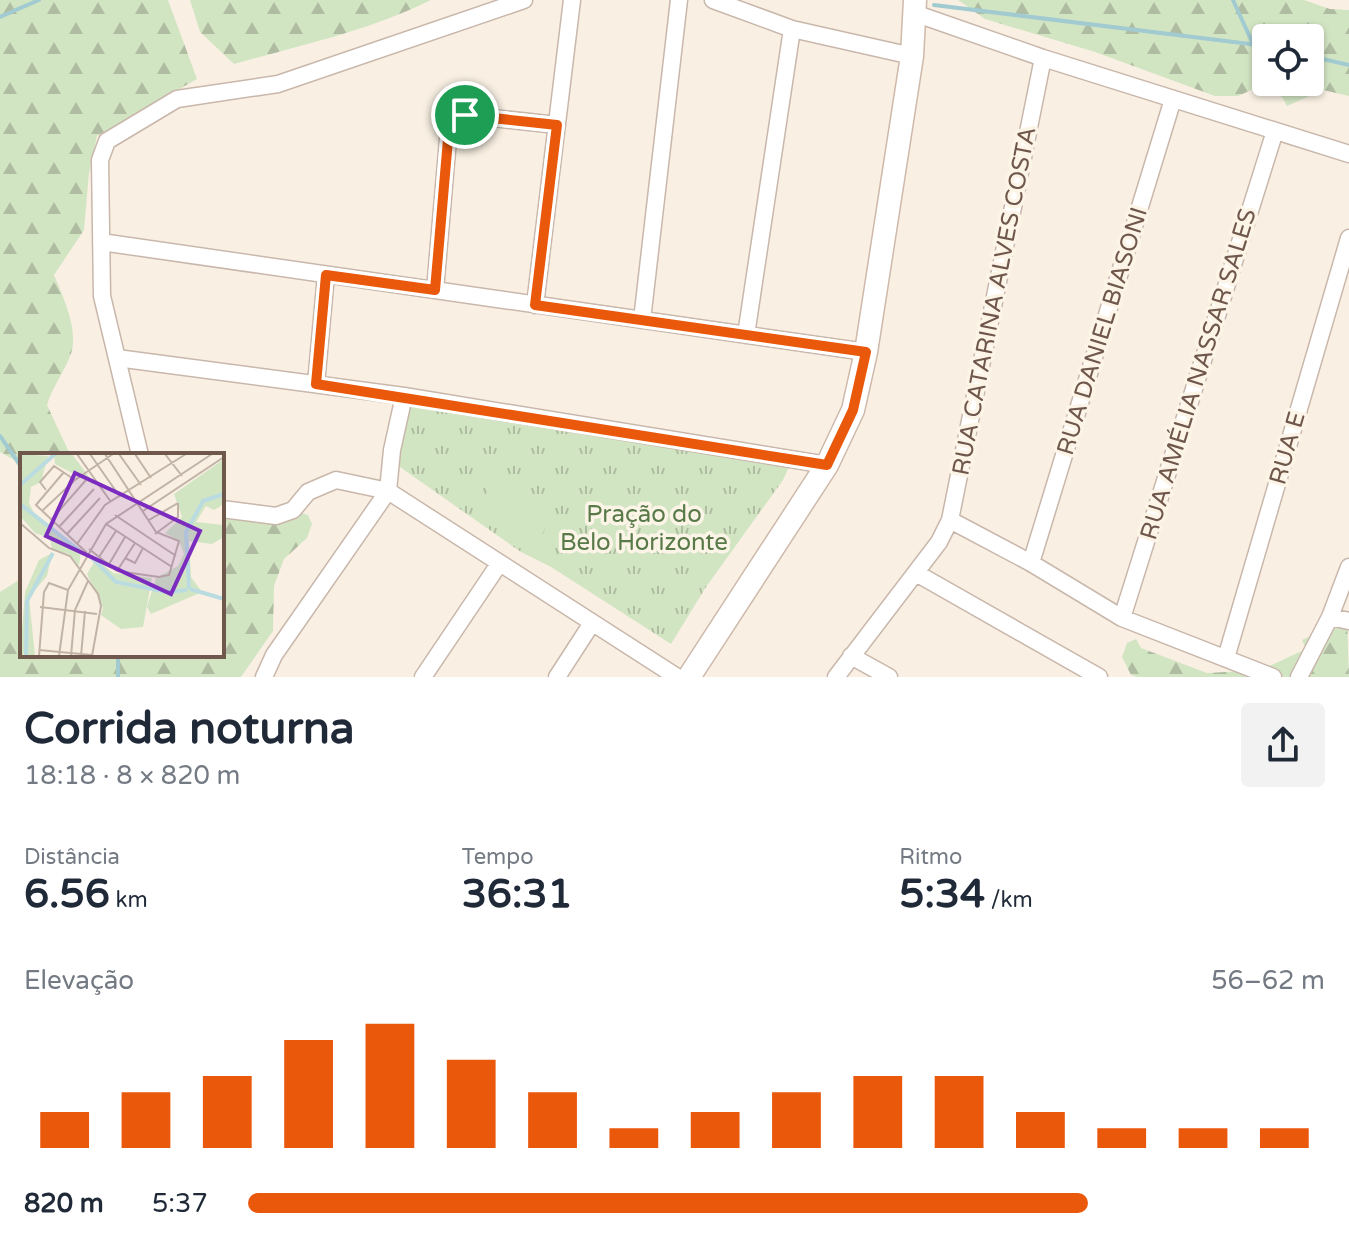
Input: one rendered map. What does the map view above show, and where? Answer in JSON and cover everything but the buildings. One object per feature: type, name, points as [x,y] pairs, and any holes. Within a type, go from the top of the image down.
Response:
[{"type":"street","points":[[140,453],[102,296],[100,160],[107,141],[177,99],[278,84],[524,0]]},
{"type":"street","points":[[535,305],[572,0]]},
{"type":"street","points":[[642,320],[679,0]]},
{"type":"street","points":[[713,0],[792,29],[912,56]]},
{"type":"street","points":[[689,677],[827,465],[853,410],[866,352],[912,56],[914,7],[1043,58],[1349,154]]},
{"type":"street","points":[[746,335],[792,29]]},
{"type":"street","name":"RUA CATARINA ALVES COSTA","points":[[836,677],[939,542],[950,520],[1043,58]]},
{"type":"street","name":"RUA DANIEL BIASONI","points":[[1031,563],[1173,99]]},
{"type":"street","points":[[435,290],[449,128],[465,115],[557,125]]},
{"type":"street","name":"RUA AMÉLIA NASSAR SALES","points":[[1122,618],[1275,131]]},
{"type":"street","name":"RUA E","points":[[1226,658],[1349,238]]},
{"type":"street","points":[[101,242],[866,352]]},
{"type":"street","points":[[316,384],[326,275]]},
{"type":"street","points":[[117,358],[404,396],[827,465]]},
{"type":"street","points":[[264,677],[274,655],[388,491],[392,450],[404,396]]},
{"type":"street","points":[[224,509],[276,516],[293,510],[308,492],[336,480],[388,491],[677,677]]},
{"type":"street","points":[[950,520],[1031,563],[1122,618],[1273,677]]},
{"type":"street","points":[[423,677],[499,564]]},
{"type":"street","points":[[1299,677],[1330,617],[1349,567]]},
{"type":"street","points":[[916,573],[1099,677]]},
{"type":"street","points":[[1330,617],[1349,621]]},
{"type":"street","points":[[557,677],[592,623]]},
{"type":"street","points":[[851,656],[889,677]]},
{"type":"green space","points":[[0,0],[168,0],[197,79],[97,136],[89,173],[84,230],[54,275],[70,317],[73,339],[69,359],[47,405],[72,453],[20,453],[20,466],[0,452]]},
{"type":"green space","points":[[190,0],[431,0],[359,29],[234,64],[200,32]]},
{"type":"green space","points":[[958,0],[1304,0],[1330,9],[1349,10],[1349,96],[1324,90],[1324,24],[1252,24],[1252,90],[1238,96],[1215,96],[1095,52],[985,19]]},
{"type":"green space","points":[[1279,96],[1310,96],[1287,106]]},
{"type":"green space","name":"Pração do Belo Horizonte","points":[[407,403],[789,467],[783,480],[706,587],[671,644],[551,567],[521,552],[397,465]]},
{"type":"green space","points":[[490,483],[553,508],[540,540],[479,513]]},
{"type":"green space","points":[[294,511],[308,515],[312,524],[307,538],[284,559],[274,586],[273,631],[241,677],[0,677],[0,592],[20,579],[20,657],[224,657],[224,516]]},
{"type":"green space","points":[[1347,619],[1349,677],[1137,677],[1131,675],[1122,657],[1127,643],[1136,639],[1141,648],[1207,673],[1261,670],[1306,649],[1302,640]]},
{"type":"waterway","points":[[0,17],[39,0]]},
{"type":"waterway","points":[[1233,0],[1252,42]]},
{"type":"waterway","points":[[934,5],[1252,44]]},
{"type":"waterway","points":[[1324,59],[1349,65]]},
{"type":"waterway","points":[[0,436],[20,465]]},
{"type":"waterway","points":[[118,657],[118,677]]},
{"type":"route","points":[[465,115],[557,125],[535,305],[866,352],[853,410],[827,465],[316,384],[326,275],[435,290],[449,128],[465,115]]}]
